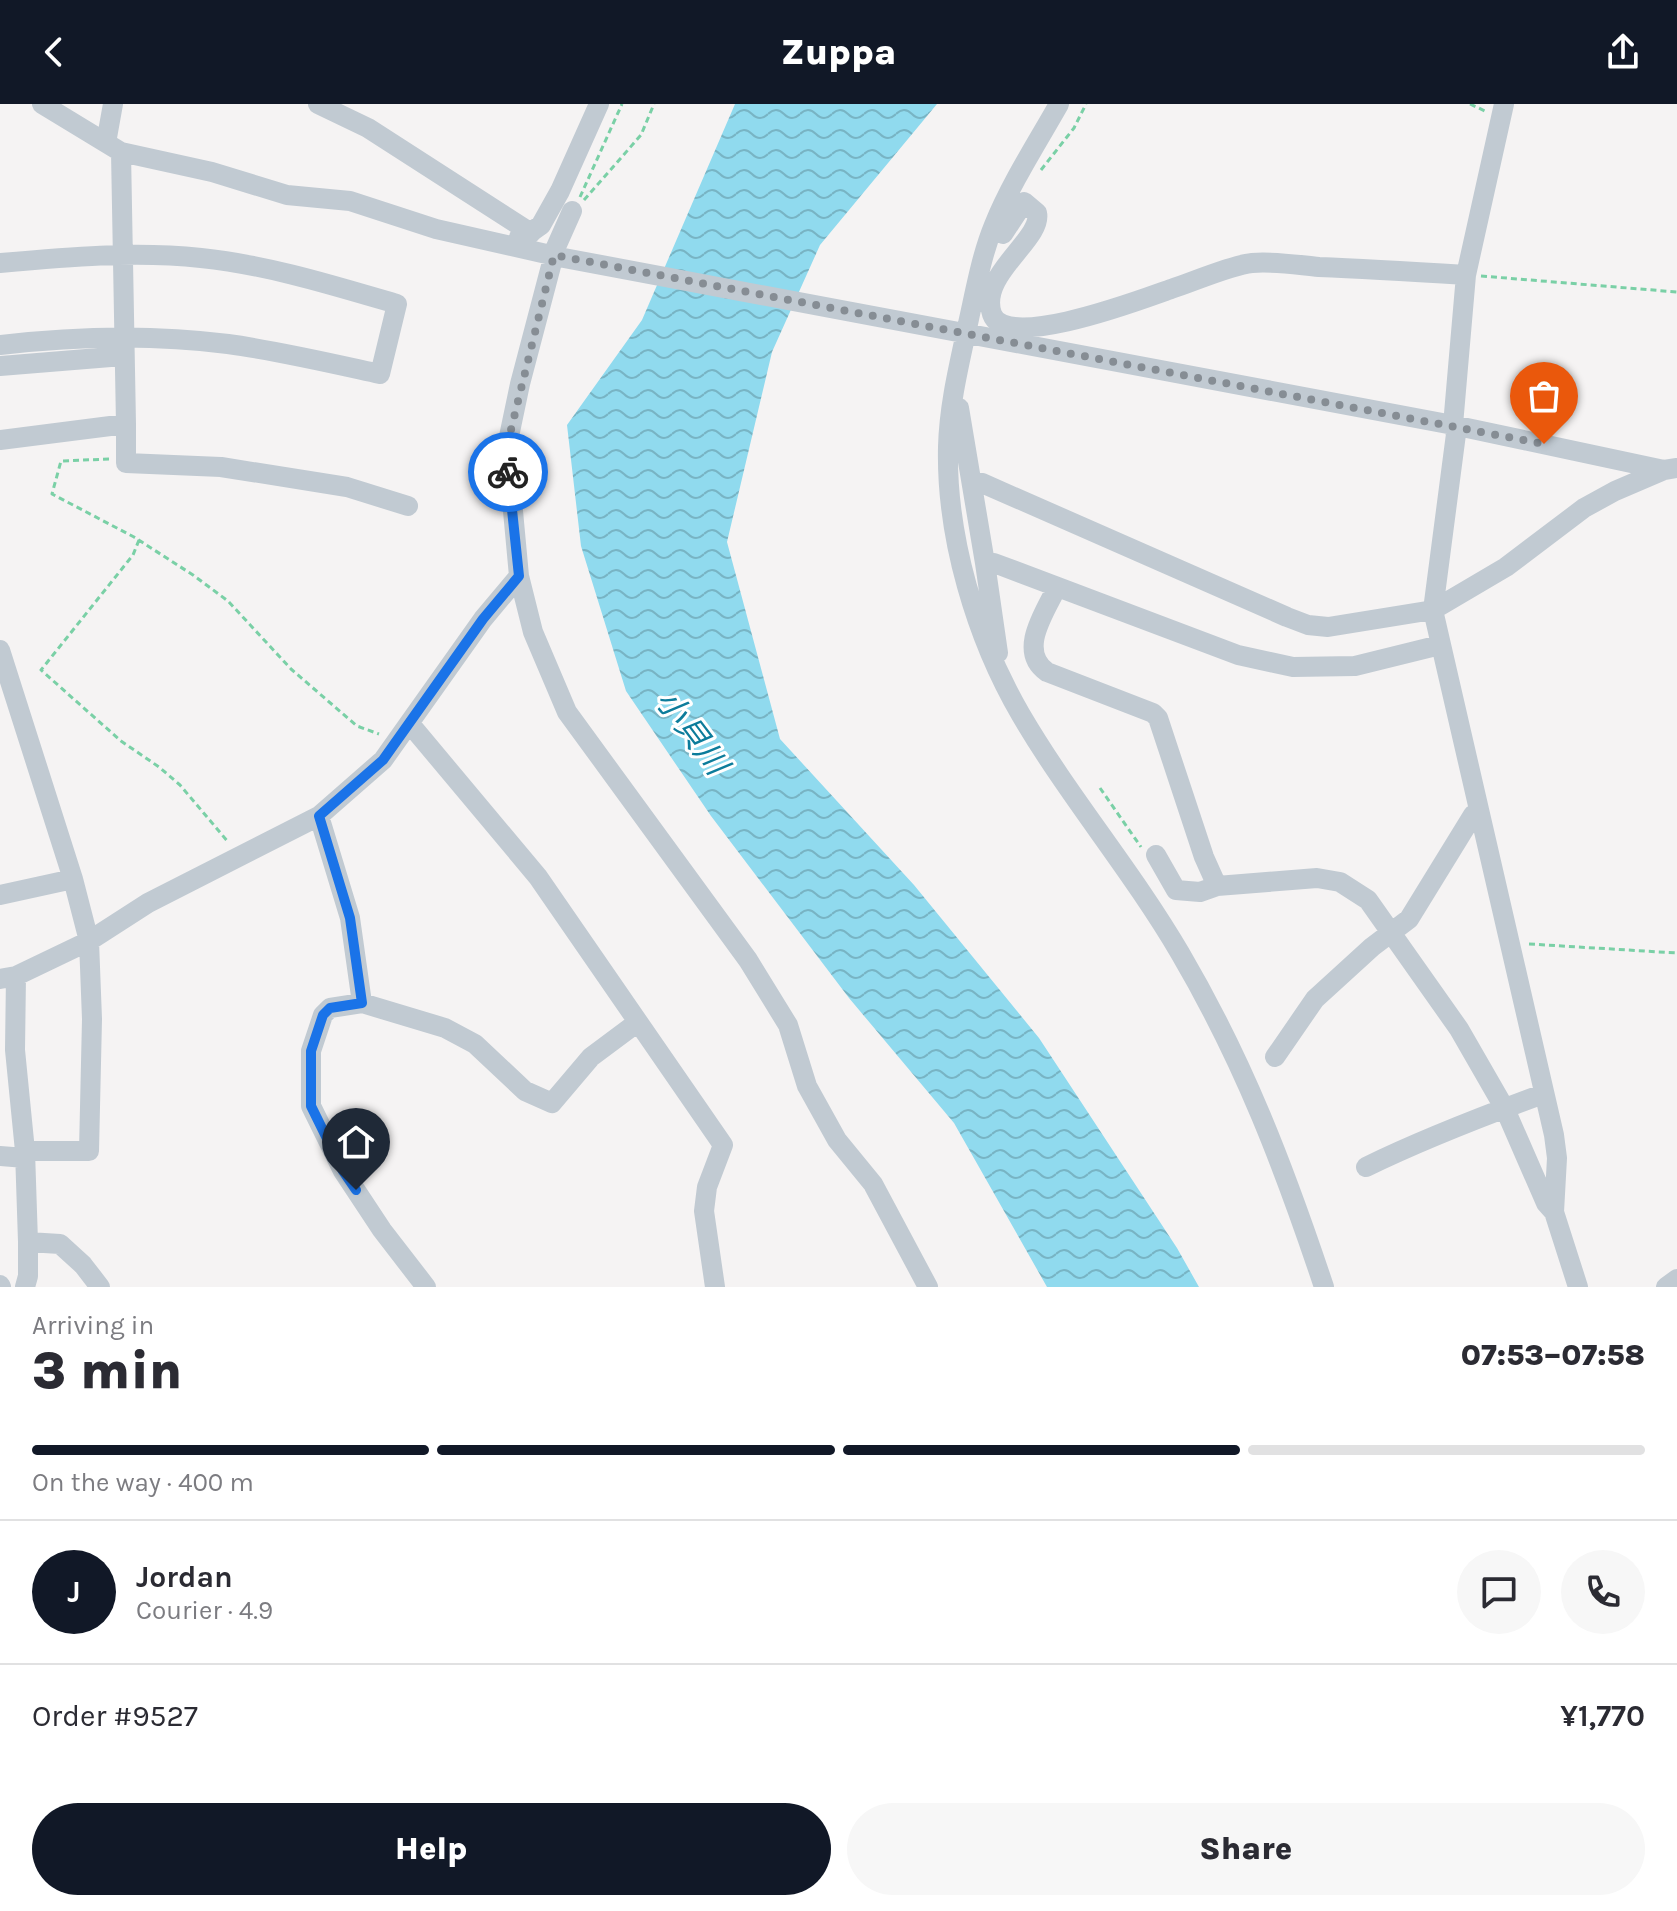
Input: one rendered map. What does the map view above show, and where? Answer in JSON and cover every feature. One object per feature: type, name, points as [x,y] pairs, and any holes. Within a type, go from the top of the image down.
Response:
[{"type":"street","points":[[42,104],[114,147],[287,195],[350,201],[436,229],[559,257],[1671,469]]},
{"type":"street","points":[[113,104],[121,255],[126,463],[221,467],[347,487],[408,506]]},
{"type":"street","points":[[318,104],[368,128],[531,233]]},
{"type":"street","points":[[436,229],[441,223],[447,223],[514,238],[531,233],[541,225],[560,191],[599,104]]},
{"type":"street","points":[[1059,104],[994,225],[961,332],[948,448],[953,512],[976,615],[997,669],[1021,716],[1064,784],[1179,950],[1214,1014],[1275,1146],[1324,1287]]},
{"type":"street","points":[[1504,104],[1466,275],[1453,425],[1456,434],[1433,610],[1557,1158],[1554,1212],[1578,1287]]},
{"type":"street","points":[[980,273],[1015,214],[1026,203],[1037,213],[1038,221],[998,275],[991,301],[992,316],[997,322],[1024,327],[1054,325],[1084,318],[1250,263],[1466,275]]},
{"type":"street","points":[[572,211],[507,446],[519,576],[533,632],[567,712],[748,960],[788,1025],[807,1086],[837,1140],[873,1184],[928,1287]]},
{"type":"street","points":[[0,263],[121,255],[202,258],[289,272],[397,304],[380,374],[228,344],[123,346],[0,366]]},
{"type":"street","points":[[0,345],[61,338],[123,346]]},
{"type":"street","points":[[955,389],[977,482],[990,563],[998,644],[997,669]]},
{"type":"street","points":[[0,440],[126,424]]},
{"type":"street","points":[[977,482],[1308,625],[1348,625],[1433,610],[1506,567],[1584,508],[1671,469]]},
{"type":"street","points":[[990,563],[1238,655],[1293,667],[1355,666],[1440,645]]},
{"type":"street","points":[[25,1287],[28,1242],[25,1154],[7,1052],[8,977],[89,941],[148,903],[319,816],[383,760],[483,619],[519,576]]},
{"type":"street","points":[[1057,587],[1033,640],[1035,660],[1047,672],[1153,713],[1158,718],[1204,857],[1217,886]]},
{"type":"street","points":[[0,1156],[89,1151],[92,1019],[89,941],[73,879],[1,652]]},
{"type":"street","points":[[404,732],[538,877],[723,1145],[707,1187],[704,1211],[715,1287]]},
{"type":"street","points":[[1275,1057],[1315,999],[1372,947],[1409,919],[1473,815],[1479,812]]},
{"type":"street","points":[[319,816],[350,918],[362,1003]]},
{"type":"street","points":[[1156,855],[1176,890],[1200,892],[1217,886],[1327,878],[1340,882],[1368,900],[1459,1029],[1505,1109],[1546,1203],[1554,1212]]},
{"type":"street","points":[[0,895],[73,879]]},
{"type":"street","points":[[426,1287],[382,1230],[343,1171],[311,1106],[311,1051],[323,1015],[330,1008],[362,1003],[445,1028],[475,1044],[525,1091],[552,1103],[591,1057],[638,1022]]},
{"type":"street","points":[[1366,1167],[1424,1139],[1543,1094]]},
{"type":"street","points":[[28,1242],[60,1244],[83,1265],[100,1287]]},
{"type":"street","points":[[1666,1287],[1677,1279]]},
{"type":"path","points":[[572,211],[622,104]]},
{"type":"path","points":[[572,211],[590,195],[641,135],[654,104]]},
{"type":"path","points":[[1036,177],[1074,128],[1086,104]]},
{"type":"path","points":[[1466,275],[1677,292]]},
{"type":"path","points":[[126,459],[61,461],[52,494],[139,540],[228,601],[291,669],[357,726],[404,732]]},
{"type":"path","points":[[139,540],[133,555],[41,670],[121,741],[180,785],[240,855]]},
{"type":"path","points":[[1100,788],[1146,856],[1156,855]]},
{"type":"path","points":[[1509,944],[1677,953]]},
{"type":"water","name":"小貝川","points":[[735,104],[937,104],[820,245],[772,352],[727,542],[780,739],[914,885],[1039,1038],[1177,1248],[1199,1287],[1047,1287],[954,1123],[849,998],[711,816],[626,691],[581,546],[567,425],[642,320]]},
{"type":"way so far","points":[[508,472],[507,446],[520,384],[554,255],[1544,444]]},
{"type":"route","points":[[356,1190],[343,1171],[311,1106],[311,1051],[323,1015],[330,1008],[362,1003],[350,918],[319,816],[383,760],[483,619],[519,576],[508,472]]}]
